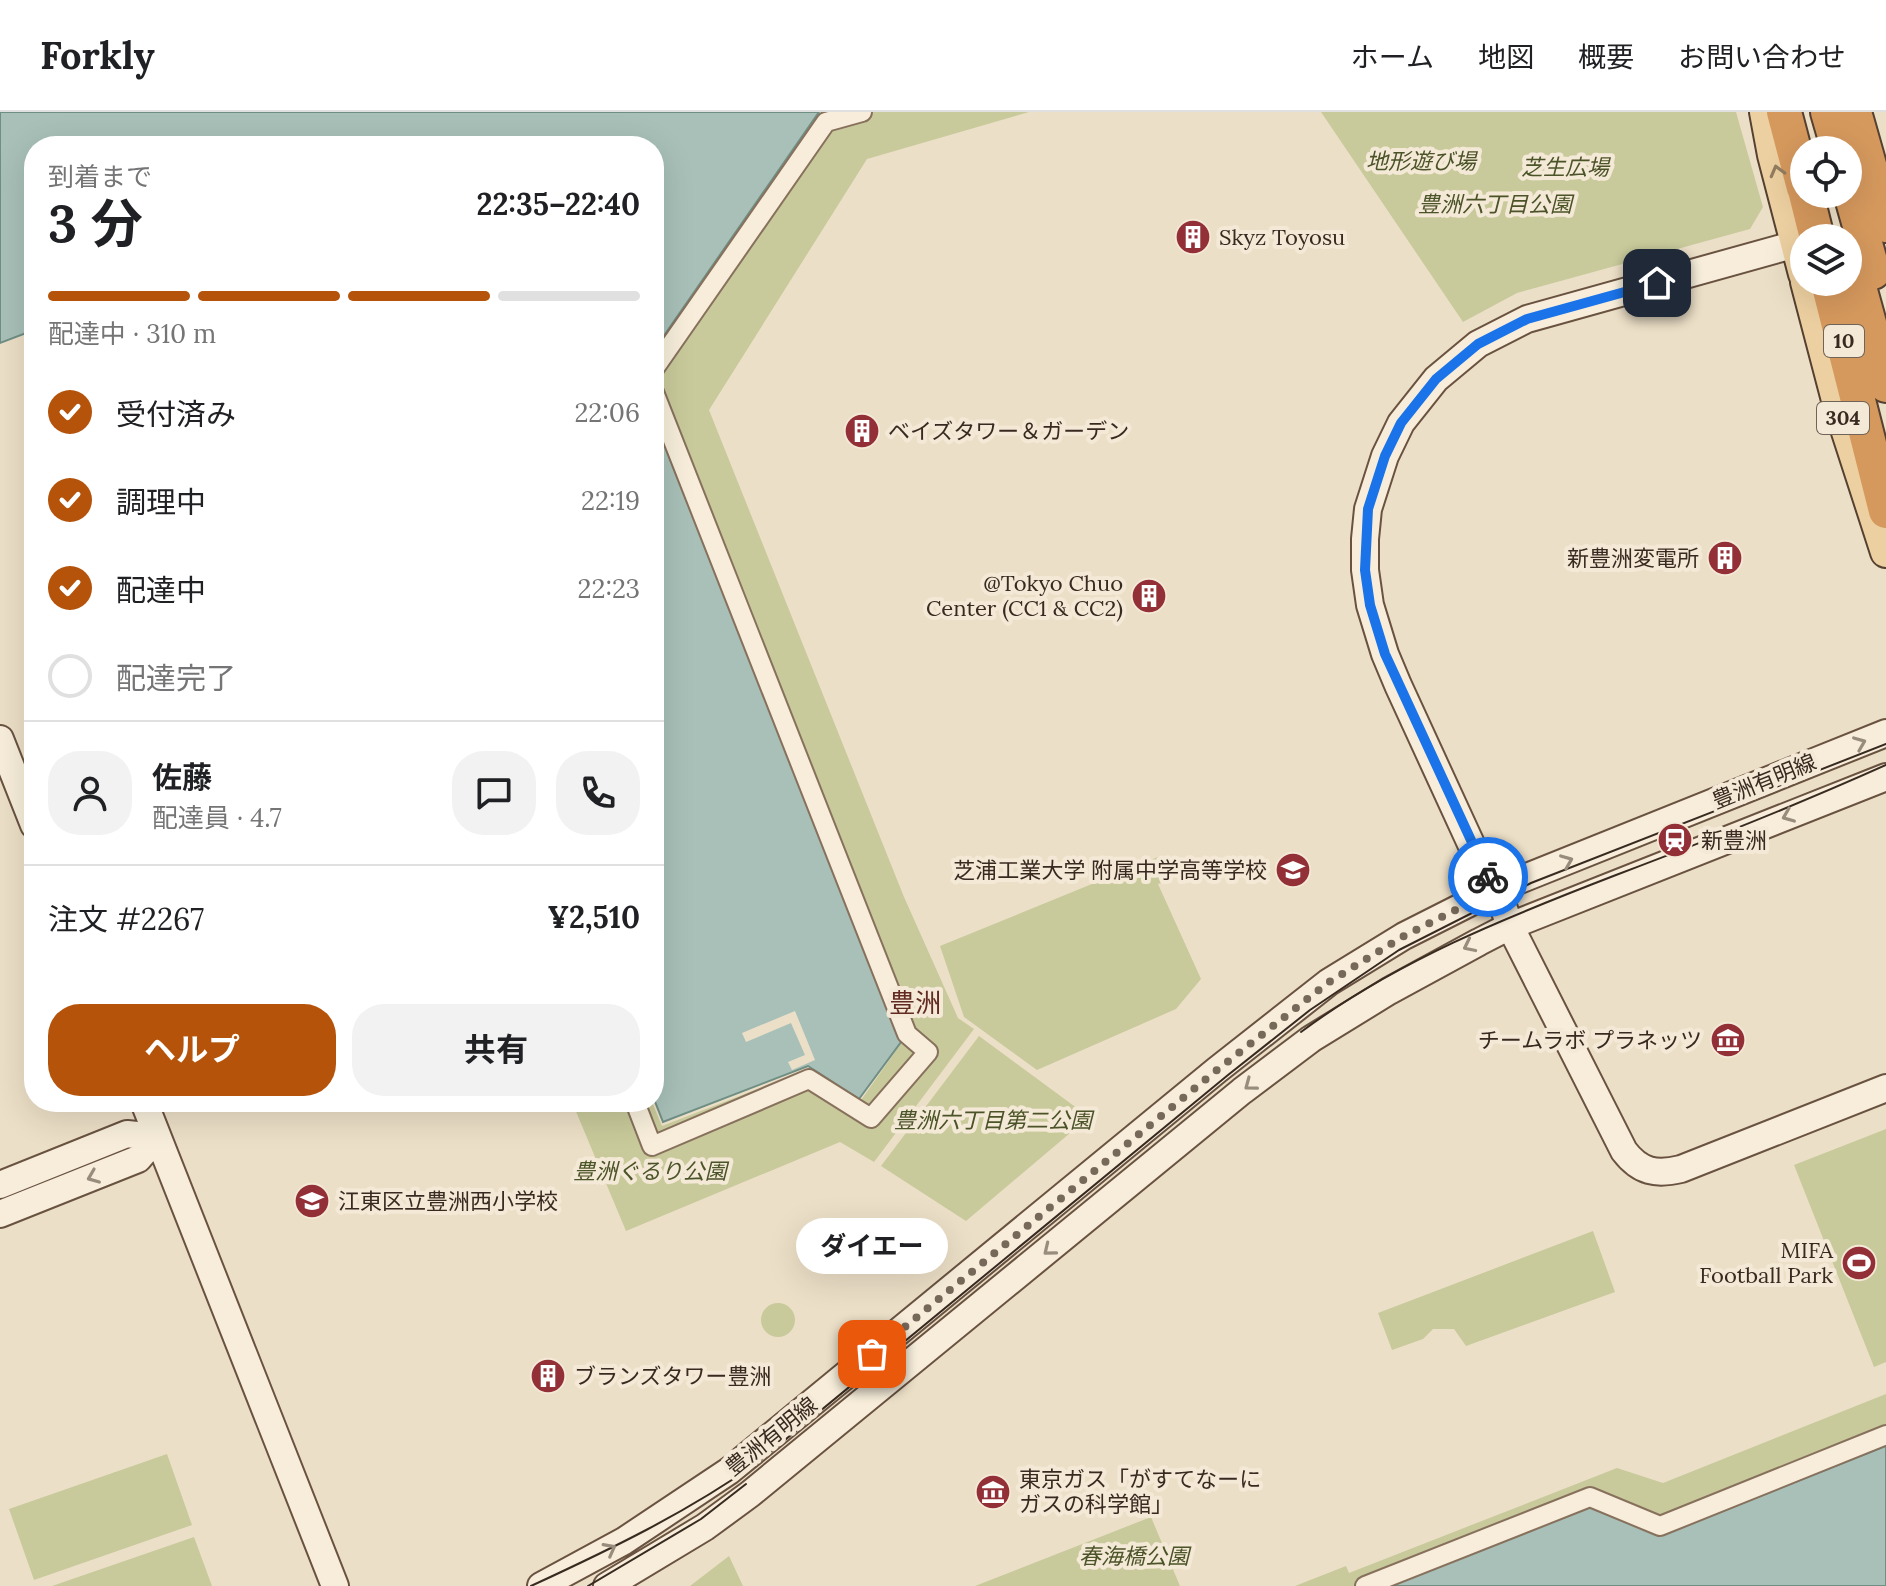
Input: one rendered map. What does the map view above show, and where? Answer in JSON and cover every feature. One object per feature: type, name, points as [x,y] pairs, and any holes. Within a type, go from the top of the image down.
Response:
[{"type":"highway","points":[[1784,112],[1790,136]]},
{"type":"highway","points":[[1811,112],[1817,136]]},
{"type":"highway","points":[[1828,112],[1835,136]]},
{"type":"highway","points":[[1854,112],[1886,225]]},
{"type":"highway","name":"10","points":[[1855,208],[1886,318]]},
{"type":"highway","name":"10","points":[[1834,296],[1872,393]]},
{"type":"highway","name":"10","points":[[1856,296],[1872,393],[1886,511]]},
{"type":"main road","points":[[1765,112],[1773,155],[1799,224]]},
{"type":"main road","points":[[1839,112],[1886,281]]},
{"type":"main road","points":[[1790,245],[1527,319],[1478,344],[1436,379],[1401,423],[1385,456],[1368,509],[1365,570],[1370,605],[1385,654],[1407,705],[1483,870],[1497,889],[1510,926],[1624,1151],[1633,1163],[1647,1171],[1662,1173],[1681,1169],[1886,1088]]},
{"type":"main road","name":"304","points":[[1810,296],[1838,404],[1886,552]]},
{"type":"main road","name":"豊洲有明線","points":[[541,1586],[624,1541],[729,1471],[1217,1070],[1329,982],[1404,936],[1497,889],[1886,733]]},
{"type":"main road","points":[[0,739],[24,800]]},
{"type":"main road","name":"豊洲有明線","points":[[607,1586],[705,1527],[750,1494],[1242,1091],[1311,1039],[1449,957],[1510,926],[1886,777]]},
{"type":"main road","points":[[148,1112],[335,1586]]},
{"type":"main road","points":[[0,1185],[127,1134],[157,1137]]},
{"type":"main road","points":[[0,1214],[138,1159],[157,1137]]},
{"type":"street","points":[[664,355],[826,122],[862,112]]},
{"type":"street","points":[[639,1112],[652,1146],[809,1079],[871,1118],[928,1052],[907,1034],[664,417]]},
{"type":"street","points":[[1365,1586],[1590,1497],[1660,1526],[1886,1435]]},
{"type":"green space","name":"豊洲ぐるり公園","points":[[821,112],[1029,112],[867,159],[709,410],[904,897],[958,1018],[974,1029],[874,1162],[840,1142],[626,1231],[576,1112],[656,1112],[662,1126],[807,1070],[859,1103],[902,1042],[664,439],[664,340]]},
{"type":"green space","name":"豊洲六丁目公園","points":[[1321,112],[1736,112],[1763,207],[1750,229],[1517,293],[1463,322]]},
{"type":"green space","points":[[1158,857],[1168,881],[1158,884],[1201,979],[1176,1009],[1037,1070],[964,1017],[940,946]]},
{"type":"green space","name":"豊洲六丁目第二公園","points":[[979,1036],[1089,1117],[966,1221],[881,1166]]},
{"type":"green space","name":"MIFA Football Park","points":[[1886,1129],[1886,1362],[1874,1367],[1794,1165]]},
{"type":"green space","points":[[1593,1231],[1615,1292],[1466,1346],[1454,1329],[1433,1329],[1423,1339],[1392,1350],[1378,1313]]},
{"type":"green space","points":[[778,1303],[790,1308],[795,1320],[790,1332],[778,1337],[766,1332],[761,1320],[766,1308]]},
{"type":"green space","points":[[1886,1394],[1886,1444],[1662,1534],[1377,1586],[1295,1586],[1346,1566],[1349,1573],[1617,1468],[1663,1483]]},
{"type":"green space","points":[[167,1454],[192,1525],[34,1580],[9,1509]]},
{"type":"green space","name":"春海橋公園","points":[[1151,1517],[1180,1586],[975,1586]]},
{"type":"green space","points":[[194,1537],[212,1586],[52,1586]]},
{"type":"green space","points":[[729,1556],[743,1586],[690,1586]]},
{"type":"water","points":[[0,112],[819,112],[664,336],[664,136],[24,136],[24,334],[0,343]]},
{"type":"water","points":[[664,443],[901,1042],[859,1099],[808,1066],[663,1122],[659,1112],[664,1112]]},
{"type":"water","points":[[1886,1446],[1886,1586],[1377,1586],[1589,1501],[1662,1535]]},
{"type":"pier","points":[[795,1011],[815,1060],[792,1070],[788,1062],[805,1055],[791,1023],[746,1042],[742,1033]]},
{"type":"tram line","points":[[531,1586],[675,1514],[757,1463],[1228,1075],[1310,1010],[1399,950],[1531,883],[1886,744]]},
{"type":"tram line","points":[[1301,1032],[1375,983],[1453,943],[1534,907],[1886,765]]},
{"type":"tram line","points":[[588,1586],[701,1519],[746,1484]]},
{"type":"way so far","points":[[872,1354],[1217,1070],[1329,982],[1404,936],[1497,889],[1488,877]]},
{"type":"place","name":"Skyz Toyosu","points":[[1193,237]]},
{"type":"place","name":"ベイズタワー＆ガーデン","points":[[862,431]]},
{"type":"place","name":"新豊洲変電所","points":[[1725,558]]},
{"type":"place","name":"@Tokyo Chuo Center (CC1 & CC2)","points":[[1149,596]]},
{"type":"place","name":"新豊洲","points":[[1675,840]]},
{"type":"place","name":"芝浦工業大学 附属中学高等学校","points":[[1293,870]]},
{"type":"place","name":"チームラボ プラネッツ","points":[[1728,1040]]},
{"type":"place","name":"江東区立豊洲西小学校","points":[[312,1201]]},
{"type":"place","name":"MIFA Football Park","points":[[1859,1263]]},
{"type":"place","name":"ダイエー","points":[[872,1354]]},
{"type":"place","name":"ブランズタワー豊洲","points":[[548,1376]]},
{"type":"place","name":"東京ガス「がすてなーに ガスの科学館」","points":[[993,1492]]},
{"type":"district","name":"豊洲","points":[[915,1003]]},
{"type":"route","points":[[1488,877],[1385,654],[1370,605],[1365,570],[1368,509],[1385,456],[1401,423],[1436,379],[1478,344],[1527,319],[1657,283]]},
{"type":"park label","name":"地形遊び場","points":[[1421,161]]},
{"type":"park label","name":"芝生広場","points":[[1565,167]]}]
